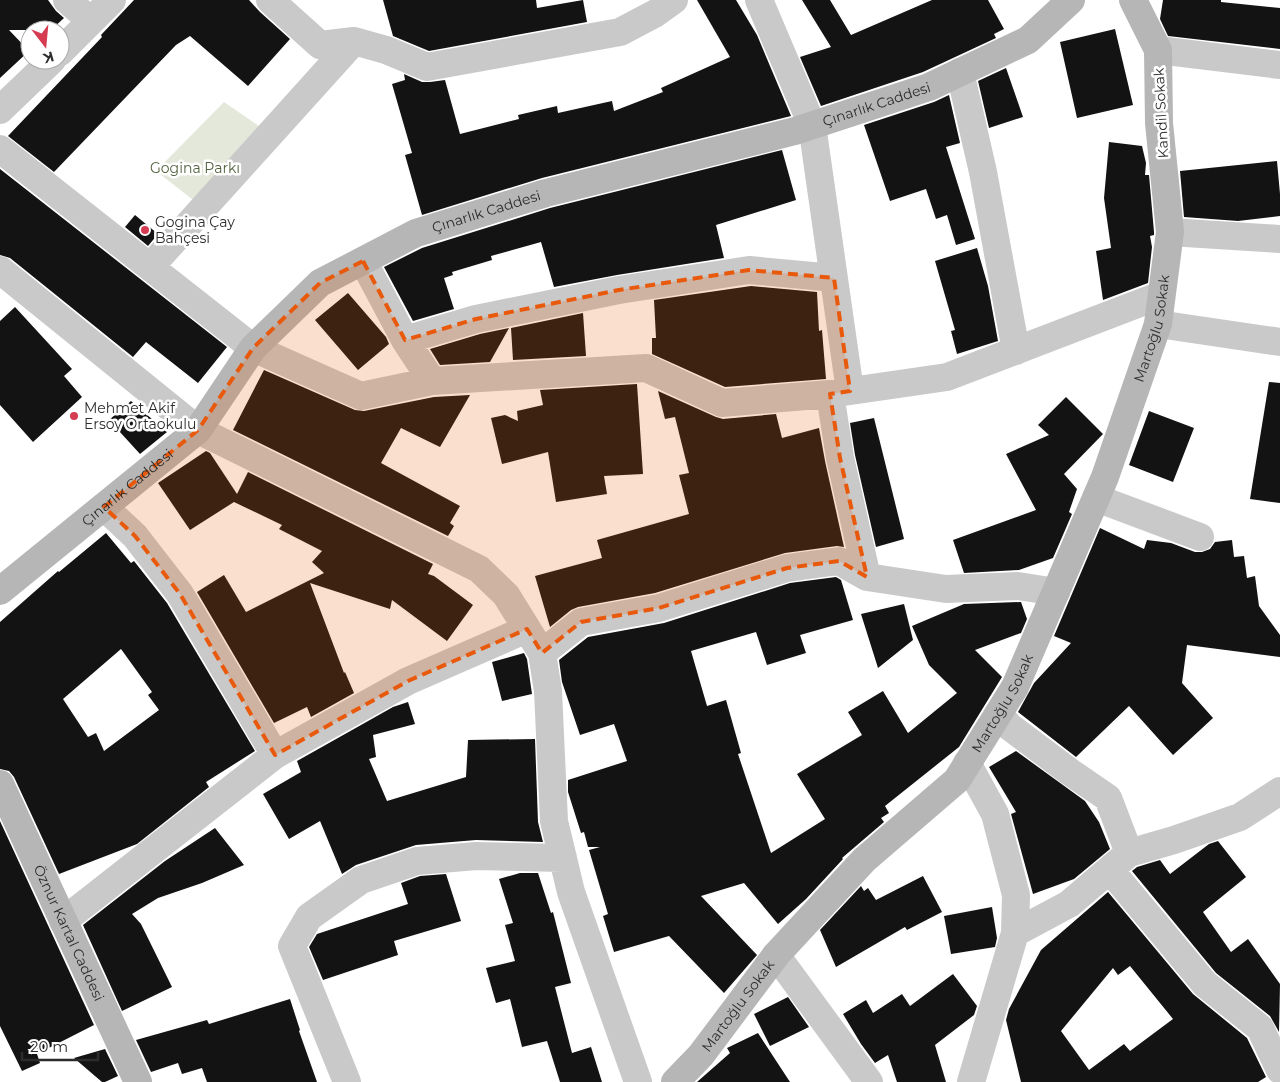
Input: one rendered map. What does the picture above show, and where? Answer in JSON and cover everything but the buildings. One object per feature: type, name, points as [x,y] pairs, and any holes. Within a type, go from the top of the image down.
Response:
[{"type":"street","points":[[67,0],[91,21]]},
{"type":"street","points":[[70,42],[112,0]]},
{"type":"street","points":[[270,0],[320,46],[354,41],[386,50],[427,67],[620,32],[656,13],[674,0]]},
{"type":"street","points":[[759,0],[812,125],[834,278],[840,392],[840,458],[867,577]]},
{"type":"street","name":"Çınarlık Caddesi","points":[[0,591],[198,430],[252,348],[320,283],[416,234],[546,193],[795,131],[929,87],[1028,40],[1071,0]]},
{"type":"street","name":"Kandil Sokak","points":[[1133,0],[1158,50],[1159,123],[1170,232]]},
{"type":"street","points":[[150,268],[354,41]]},
{"type":"street","points":[[1158,50],[1280,65]]},
{"type":"street","points":[[0,110],[42,70]]},
{"type":"street","points":[[960,72],[983,172],[1016,351]]},
{"type":"street","points":[[0,149],[252,348],[361,396],[432,381],[646,368],[722,403],[840,392],[947,377],[1161,295]]},
{"type":"street","points":[[1170,232],[1280,238]]},
{"type":"street","name":"Martoğlu Sokak","points":[[675,1082],[701,1055],[776,955],[864,860],[957,780],[1015,687],[1105,476],[1158,324],[1170,232]]},
{"type":"street","points":[[363,261],[405,340],[432,381]]},
{"type":"street","points":[[0,270],[198,430],[479,568],[506,595],[542,653],[548,691],[554,821],[571,892],[638,1082]]},
{"type":"street","points":[[405,340],[476,318],[619,290],[749,270],[834,278]]},
{"type":"street","points":[[1158,324],[1280,342]]},
{"type":"street","points":[[1096,498],[1200,537]]},
{"type":"street","points":[[104,507],[135,536],[180,594],[275,755]]},
{"type":"street","points":[[542,653],[581,622],[659,608],[787,568],[839,561],[867,577],[946,589],[1018,586],[1056,592]]},
{"type":"street","points":[[63,921],[275,755],[408,681],[527,630]]},
{"type":"street","points":[[998,714],[1010,727],[1108,798],[1120,861],[1205,984],[1260,1028],[1280,1070]]},
{"type":"street","points":[[967,763],[995,814],[1016,895],[1015,933],[971,1082]]},
{"type":"street","name":"Öznur Kartal Caddesi","points":[[0,784],[6,816],[63,921],[138,1082]]},
{"type":"street","points":[[1015,933],[1069,904],[1120,861],[1240,817],[1280,791]]},
{"type":"street","points":[[347,1082],[292,946],[309,917],[361,880],[417,861],[476,856],[563,858]]},
{"type":"street","points":[[776,955],[870,1082]]},
{"type":"highlighted area","points":[[363,261],[405,340],[476,319],[619,290],[749,270],[834,278],[850,391],[830,394],[840,458],[867,577],[839,561],[787,568],[659,608],[581,622],[542,653],[527,629],[408,681],[275,755],[180,594],[135,536],[104,507],[198,430],[253,348],[320,283]]},
{"type":"green space","name":"Gogina Parkı","points":[[224,102],[266,131],[197,203],[156,171]]},
{"type":"place","name":"Gogina Çay Bahçesi","points":[[145,230]]},
{"type":"place","name":"Mehmet Akif Ersoy Ortaokulu","points":[[74,416]]}]
